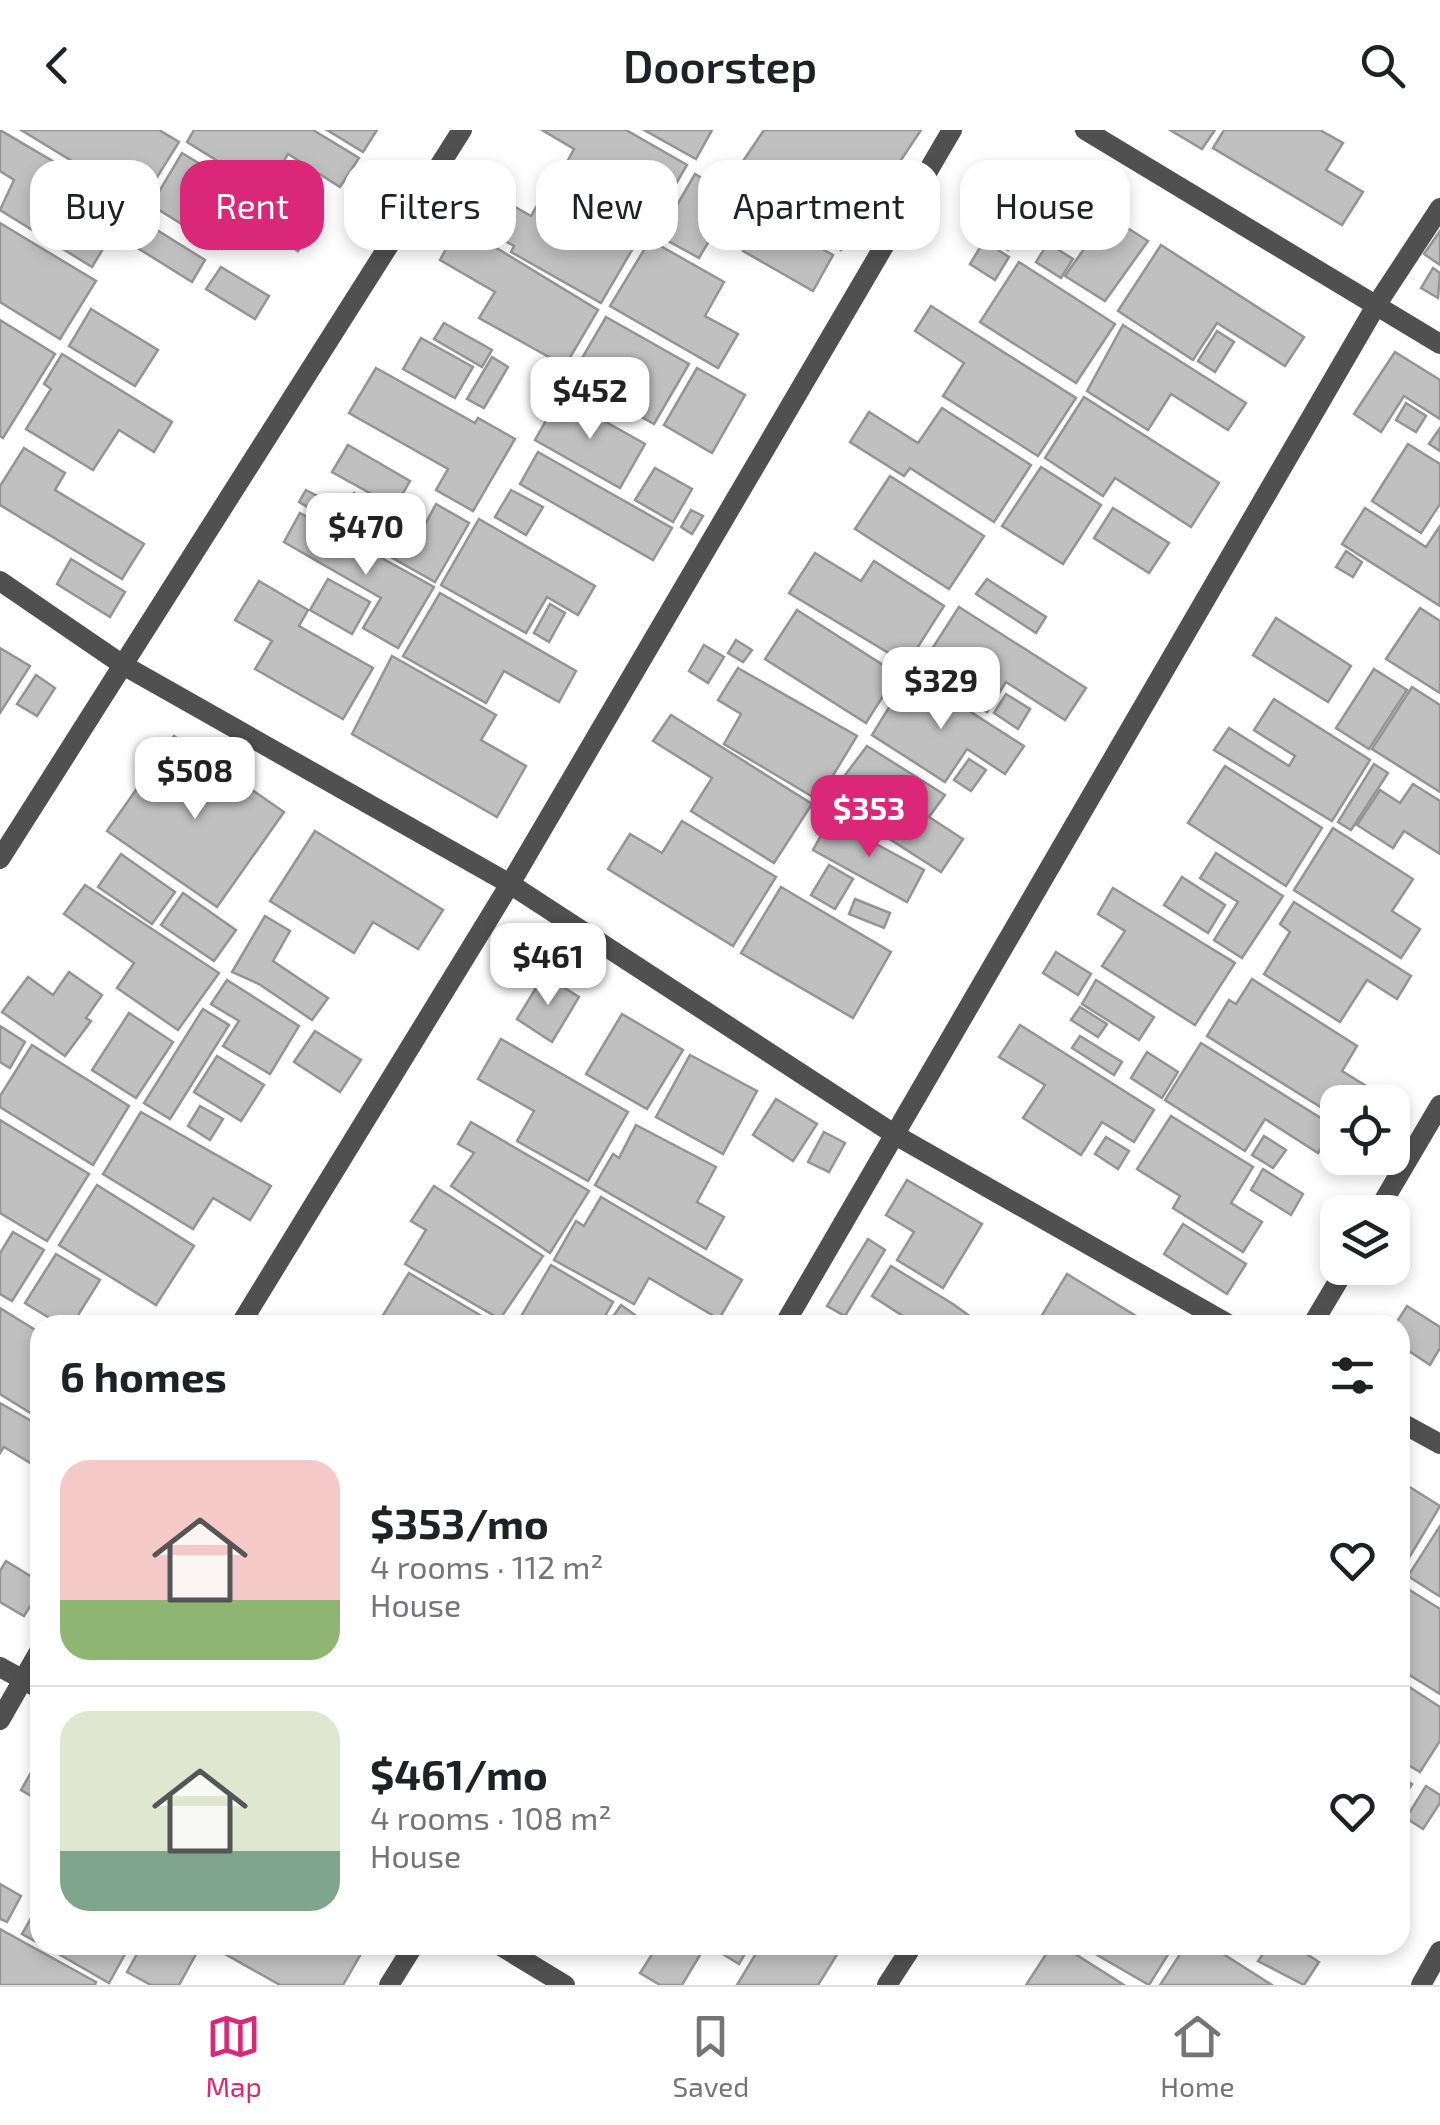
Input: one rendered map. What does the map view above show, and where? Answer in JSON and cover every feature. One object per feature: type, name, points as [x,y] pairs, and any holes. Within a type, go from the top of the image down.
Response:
[{"type":"street","points":[[0,859],[462,130]]},
{"type":"street","points":[[246,1315],[510,884],[952,130]]},
{"type":"street","points":[[1085,130],[1440,344]]},
{"type":"street","points":[[790,1315],[898,1136],[1377,304],[1440,208]]},
{"type":"street","points":[[0,582],[123,665],[510,884],[898,1136],[1212,1315]]},
{"type":"street","points":[[1388,1195],[1440,1105]]},
{"type":"street","points":[[1318,1315],[1336,1285]]},
{"type":"street","points":[[1410,1428],[1440,1444]]},
{"type":"street","points":[[0,1667],[30,1683]]},
{"type":"street","points":[[0,1720],[30,1685]]},
{"type":"street","points":[[1421,1985],[1440,1951]]},
{"type":"street","points":[[390,1985],[408,1955]]},
{"type":"street","points":[[515,1955],[565,1985]]},
{"type":"street","points":[[887,1985],[906,1955]]},
{"type":"building","points":[[0,130],[51,160],[30,160],[30,229],[0,210],[14,180],[0,171]]},
{"type":"building","points":[[21,130],[159,130],[179,142],[160,172],[160,160],[70,160]]},
{"type":"building","points":[[194,130],[313,130],[359,158],[344,160],[344,181],[340,187],[324,177],[324,160],[297,160],[288,154],[284,160],[216,160],[187,142]]},
{"type":"building","points":[[327,130],[377,130],[363,152]]},
{"type":"building","points":[[542,130],[626,130],[687,165],[678,180],[678,160],[568,160],[574,149]]},
{"type":"building","points":[[644,130],[712,130],[696,159]]},
{"type":"building","points":[[764,130],[921,130],[901,160],[744,160]]},
{"type":"building","points":[[1170,130],[1215,130],[1202,149]]},
{"type":"building","points":[[1224,130],[1320,130],[1343,143],[1326,170],[1363,192],[1342,225],[1213,148]]},
{"type":"building","points":[[182,153],[193,160],[180,160],[180,223],[160,211],[160,190]]},
{"type":"building","points":[[695,174],[698,176],[698,250],[704,250],[699,258],[678,246],[678,203]]},
{"type":"building","points":[[516,207],[531,216],[536,207],[536,250],[632,250],[601,303],[511,252],[516,250]]},
{"type":"building","points":[[0,223],[30,241],[30,250],[45,250],[96,281],[60,339],[0,302]]},
{"type":"building","points":[[1130,230],[1148,241],[1105,301],[1065,276],[1083,250],[1130,250]]},
{"type":"building","points":[[1440,231],[1440,265],[1424,254]]},
{"type":"building","points":[[160,232],[180,244],[180,250],[189,250],[205,260],[192,282],[141,250],[160,250]]},
{"type":"building","points":[[1161,245],[1304,337],[1285,366],[1217,323],[1193,360],[1118,311]]},
{"type":"building","points":[[65,250],[102,250],[92,267]]},
{"type":"building","points":[[445,250],[500,250],[598,310],[565,366],[479,318],[495,292],[440,260]]},
{"type":"building","points":[[644,250],[668,250],[724,282],[705,316],[738,334],[718,368],[610,306]]},
{"type":"building","points":[[824,250],[833,255],[813,291],[743,251]]},
{"type":"building","points":[[979,250],[998,250],[1009,257],[995,280],[970,264]]},
{"type":"building","points":[[1044,250],[1059,250],[1073,259],[1061,278],[1036,262]]},
{"type":"building","points":[[1019,262],[1115,324],[1076,383],[980,322]]},
{"type":"building","points":[[221,267],[269,296],[255,319],[206,289]]},
{"type":"building","points":[[1433,268],[1440,273],[1438,298],[1421,288]]},
{"type":"building","points":[[931,306],[1076,398],[1038,456],[943,396],[964,363],[915,331]]},
{"type":"building","points":[[91,309],[158,350],[135,386],[69,346]]},
{"type":"building","points":[[606,317],[689,364],[654,424],[571,377]]},
{"type":"building","points":[[0,320],[55,354],[3,438],[0,436]]},
{"type":"building","points":[[444,323],[492,350],[482,367],[434,339]]},
{"type":"building","points":[[1123,325],[1246,403],[1228,430],[1171,394],[1148,430],[1087,391]]},
{"type":"building","points":[[1217,331],[1234,342],[1215,372],[1198,361]]},
{"type":"building","points":[[421,338],[473,367],[455,398],[403,369]]},
{"type":"building","points":[[1395,352],[1440,380],[1440,419],[1404,396],[1381,432],[1354,414]]},
{"type":"building","points":[[62,354],[172,422],[154,452],[119,430],[93,470],[26,429],[51,389],[44,384]]},
{"type":"building","points":[[492,357],[508,367],[484,408],[467,399]]},
{"type":"building","points":[[376,368],[475,423],[478,418],[515,439],[473,511],[436,490],[448,469],[349,413]]},
{"type":"building","points":[[697,368],[745,395],[712,453],[664,425]]},
{"type":"building","points":[[560,396],[645,444],[620,488],[535,440]]},
{"type":"building","points":[[1084,397],[1219,483],[1191,527],[1115,478],[1103,496],[1045,458]]},
{"type":"building","points":[[1406,403],[1426,416],[1416,432],[1396,420]]},
{"type":"building","points":[[942,408],[1031,465],[994,522],[910,468],[904,476],[850,442],[869,412],[918,443]]},
{"type":"building","points":[[1440,428],[1440,451],[1429,444]]},
{"type":"building","points":[[1408,444],[1440,464],[1440,504],[1421,533],[1372,501]]},
{"type":"building","points":[[348,445],[410,481],[395,507],[332,472]]},
{"type":"building","points":[[24,448],[65,473],[55,490],[144,544],[122,579],[0,505],[0,486]]},
{"type":"building","points":[[538,452],[672,528],[653,560],[520,484]]},
{"type":"building","points":[[1041,467],[1101,505],[1063,564],[1002,526]]},
{"type":"building","points":[[655,468],[692,489],[673,522],[635,500]]},
{"type":"building","points":[[890,476],[984,536],[949,589],[855,529]]},
{"type":"building","points":[[306,490],[323,499],[316,512],[299,502]]},
{"type":"building","points":[[511,490],[543,507],[526,535],[495,517]]},
{"type":"building","points":[[354,493],[380,508],[363,539],[337,524]]},
{"type":"building","points":[[436,504],[469,523],[435,582],[373,547],[393,514],[422,530]]},
{"type":"building","points":[[1113,508],[1169,543],[1149,573],[1094,538]]},
{"type":"building","points":[[1365,508],[1426,547],[1440,526],[1440,606],[1342,544]]},
{"type":"building","points":[[691,510],[703,516],[692,534],[681,527]]},
{"type":"building","points":[[300,513],[434,587],[398,648],[363,628],[381,598],[284,542]]},
{"type":"building","points":[[479,519],[595,586],[578,615],[547,597],[526,633],[441,585]]},
{"type":"building","points":[[1346,551],[1362,562],[1353,577],[1336,567]]},
{"type":"building","points":[[815,553],[861,581],[874,561],[944,606],[907,664],[789,593]]},
{"type":"building","points":[[71,559],[125,592],[110,617],[57,584]]},
{"type":"building","points":[[328,579],[370,602],[352,634],[310,610]]},
{"type":"building","points":[[987,579],[1046,617],[1036,633],[976,594]]},
{"type":"building","points":[[259,581],[308,610],[299,626],[373,668],[343,719],[255,669],[272,641],[235,620]]},
{"type":"building","points":[[440,593],[576,671],[559,702],[504,671],[486,703],[403,656]]},
{"type":"building","points":[[550,604],[565,613],[549,642],[534,633]]},
{"type":"building","points":[[959,607],[1086,688],[1065,720],[1006,682],[987,712],[919,669]]},
{"type":"building","points":[[1420,608],[1440,621],[1440,693],[1386,659]]},
{"type":"building","points":[[797,610],[897,674],[866,723],[765,659]]},
{"type":"building","points":[[1276,618],[1351,666],[1328,702],[1253,655]]},
{"type":"building","points":[[736,640],[752,650],[743,662],[728,653]]},
{"type":"building","points":[[704,645],[724,657],[708,683],[689,671]]},
{"type":"building","points":[[0,648],[30,666],[0,713]]},
{"type":"building","points":[[392,656],[496,715],[481,740],[526,766],[497,817],[352,734]]},
{"type":"building","points":[[738,668],[857,736],[818,800],[724,744],[741,714],[718,700]]},
{"type":"building","points":[[1374,669],[1407,690],[1369,749],[1336,728]]},
{"type":"building","points":[[910,673],[1024,746],[1005,774],[967,749],[945,782],[872,735]]},
{"type":"building","points":[[36,675],[55,688],[37,716],[17,704]]},
{"type":"building","points":[[1412,687],[1440,705],[1440,792],[1372,749]]},
{"type":"building","points":[[1006,694],[1030,709],[1018,729],[994,713]]},
{"type":"building","points":[[1274,699],[1370,760],[1332,821],[1214,750],[1229,728],[1289,766],[1295,756],[1254,730]]},
{"type":"building","points":[[671,715],[812,804],[774,863],[691,811],[712,778],[653,741]]},
{"type":"building","points":[[174,736],[284,812],[217,907],[107,831]]},
{"type":"building","points":[[867,746],[945,795],[929,817],[963,839],[941,872],[827,799]]},
{"type":"building","points":[[969,759],[986,770],[971,791],[954,780]]},
{"type":"building","points":[[1374,764],[1388,773],[1351,830],[1338,822]]},
{"type":"building","points":[[1225,766],[1322,828],[1286,886],[1188,823]]},
{"type":"building","points":[[1413,784],[1440,801],[1440,854],[1404,831],[1393,848],[1357,825],[1380,790],[1400,803]]},
{"type":"building","points":[[830,819],[924,870],[907,902],[813,850]]},
{"type":"building","points":[[682,821],[776,877],[733,946],[608,869],[630,834],[662,853]]},
{"type":"building","points":[[1333,828],[1413,879],[1392,911],[1420,929],[1401,958],[1294,890]]},
{"type":"building","points":[[315,831],[443,910],[418,949],[373,922],[354,953],[270,901]]},
{"type":"building","points":[[1216,853],[1283,896],[1242,958],[1214,940],[1238,902],[1200,878]]},
{"type":"building","points":[[121,854],[175,892],[152,924],[98,887]]},
{"type":"building","points":[[829,865],[853,879],[835,909],[811,895]]},
{"type":"building","points":[[1182,877],[1225,905],[1208,933],[1164,905]]},
{"type":"building","points":[[85,885],[219,973],[178,1030],[117,988],[134,963],[64,914]]},
{"type":"building","points":[[781,887],[891,952],[853,1018],[741,953]]},
{"type":"building","points":[[1113,888],[1235,963],[1195,1025],[1102,966],[1125,931],[1098,914]]},
{"type":"building","points":[[183,893],[236,930],[214,961],[161,925]]},
{"type":"building","points":[[855,899],[890,913],[884,928],[849,914]]},
{"type":"building","points":[[1294,902],[1411,976],[1397,999],[1367,980],[1340,1022],[1264,974],[1290,932],[1280,924]]},
{"type":"building","points":[[265,916],[290,931],[273,961],[328,998],[312,1020],[259,984],[232,972]]},
{"type":"building","points":[[1056,952],[1091,974],[1078,995],[1043,973]]},
{"type":"building","points":[[69,972],[102,995],[86,1018],[91,1021],[65,1056],[2,1012],[28,977],[53,995]]},
{"type":"building","points":[[544,975],[579,997],[552,1042],[517,1019]]},
{"type":"building","points":[[1252,979],[1357,1046],[1342,1071],[1365,1085],[1320,1085],[1320,1107],[1207,1036],[1229,1000],[1236,1004]]},
{"type":"building","points":[[227,980],[299,1026],[270,1074],[223,1046],[239,1021],[211,1004]]},
{"type":"building","points":[[1096,980],[1154,1017],[1139,1040],[1082,1004]]},
{"type":"building","points":[[1080,1007],[1107,1024],[1098,1037],[1071,1020]]},
{"type":"building","points":[[203,1009],[229,1025],[170,1119],[144,1103]]},
{"type":"building","points":[[129,1013],[173,1042],[136,1098],[92,1070]]},
{"type":"building","points":[[622,1014],[683,1050],[647,1109],[586,1074]]},
{"type":"building","points":[[1020,1025],[1154,1110],[1134,1142],[1102,1122],[1081,1155],[1023,1118],[1045,1085],[999,1057]]},
{"type":"building","points":[[0,1026],[25,1042],[10,1068],[0,1062]]},
{"type":"building","points":[[315,1031],[361,1060],[340,1092],[294,1062]]},
{"type":"building","points":[[1080,1036],[1122,1062],[1114,1075],[1072,1048]]},
{"type":"building","points":[[501,1039],[628,1112],[588,1181],[517,1141],[534,1111],[478,1079]]},
{"type":"building","points":[[1201,1043],[1320,1118],[1320,1150],[1318,1153],[1265,1119],[1245,1151],[1165,1100]]},
{"type":"building","points":[[32,1045],[129,1106],[93,1165],[0,1107],[0,1096]]},
{"type":"building","points":[[1147,1052],[1178,1072],[1162,1098],[1131,1078]]},
{"type":"building","points":[[690,1055],[757,1091],[723,1154],[656,1117]]},
{"type":"building","points":[[217,1056],[264,1085],[241,1121],[194,1092]]},
{"type":"building","points":[[776,1099],[817,1124],[793,1161],[753,1135]]},
{"type":"building","points":[[200,1106],[223,1119],[210,1140],[188,1126]]},
{"type":"building","points":[[141,1112],[271,1186],[250,1220],[213,1198],[193,1229],[103,1174]]},
{"type":"building","points":[[1171,1116],[1253,1167],[1231,1203],[1262,1222],[1243,1252],[1173,1208],[1180,1196],[1137,1169]]},
{"type":"building","points":[[0,1120],[89,1174],[47,1241],[0,1213]]},
{"type":"building","points":[[471,1122],[589,1191],[550,1253],[451,1186],[474,1153],[458,1144]]},
{"type":"building","points":[[636,1125],[716,1167],[697,1202],[724,1217],[706,1249],[595,1185],[613,1154],[619,1158]]},
{"type":"building","points":[[824,1132],[845,1143],[829,1172],[808,1162]]},
{"type":"building","points":[[1264,1136],[1286,1150],[1273,1168],[1252,1155]]},
{"type":"building","points":[[1106,1137],[1129,1151],[1118,1169],[1095,1154]]},
{"type":"building","points":[[1263,1169],[1303,1194],[1291,1215],[1251,1190]]},
{"type":"building","points":[[907,1180],[982,1224],[943,1288],[897,1260],[914,1232],[886,1215]]},
{"type":"building","points":[[97,1185],[194,1246],[156,1305],[59,1245]]},
{"type":"building","points":[[434,1186],[543,1256],[503,1315],[493,1315],[405,1264],[426,1230],[411,1221]]},
{"type":"building","points":[[601,1197],[742,1280],[721,1315],[712,1315],[649,1278],[634,1304],[554,1260],[576,1221],[584,1226]]},
{"type":"building","points":[[1183,1224],[1246,1264],[1227,1294],[1164,1254]]},
{"type":"building","points":[[13,1232],[44,1250],[12,1301],[0,1294],[0,1253]]},
{"type":"building","points":[[868,1239],[885,1250],[846,1315],[827,1306]]},
{"type":"building","points":[[56,1254],[100,1280],[78,1315],[45,1315],[25,1303]]},
{"type":"building","points":[[551,1265],[613,1302],[606,1315],[522,1315]]},
{"type":"building","points":[[891,1266],[968,1315],[901,1315],[872,1296]]},
{"type":"building","points":[[409,1273],[480,1315],[383,1315]]},
{"type":"building","points":[[1067,1274],[1134,1315],[1042,1315]]},
{"type":"building","points":[[621,1305],[635,1315],[614,1315]]},
{"type":"building","points":[[1407,1306],[1440,1327],[1440,1348],[1430,1365],[1410,1352],[1410,1315],[1401,1315]]},
{"type":"building","points":[[0,1308],[30,1327],[30,1413],[0,1394]]},
{"type":"building","points":[[0,1403],[30,1420],[30,1463],[4,1447],[0,1453]]},
{"type":"building","points":[[1410,1487],[1440,1506],[1410,1556]]},
{"type":"building","points":[[1440,1526],[1439,1596],[1410,1577]]},
{"type":"building","points":[[6,1561],[30,1576],[30,1606],[24,1616],[0,1602],[0,1571]]},
{"type":"building","points":[[1410,1590],[1440,1609],[1440,1694],[1410,1675]]},
{"type":"building","points":[[1410,1688],[1440,1707],[1440,1741],[1420,1772],[1410,1766]]},
{"type":"building","points":[[30,1774],[30,1795],[21,1790]]},
{"type":"building","points":[[1426,1786],[1440,1795],[1440,1803],[1423,1829],[1410,1821],[1410,1812]]},
{"type":"building","points":[[0,1884],[21,1896],[7,1922],[0,1919]]},
{"type":"building","points":[[30,1920],[30,1938],[22,1934]]},
{"type":"building","points":[[0,1929],[30,1946],[30,1955],[47,1955],[96,1982],[95,1985],[0,1985]]},
{"type":"building","points":[[60,1955],[124,1955],[109,1983]]},
{"type":"building","points":[[136,1955],[196,1955],[179,1985],[151,1985],[127,1972]]},
{"type":"building","points":[[227,1955],[360,1955],[343,1985],[280,1985]]},
{"type":"building","points":[[652,1955],[700,1955],[682,1985],[660,1985],[640,1973]]},
{"type":"building","points":[[724,1955],[744,1955],[739,1964]]},
{"type":"building","points":[[755,1955],[837,1955],[818,1985],[737,1985]]},
{"type":"building","points":[[1046,1955],[1077,1955],[1124,1985],[1026,1985]]},
{"type":"building","points":[[1097,1955],[1168,1955],[1149,1985]]},
{"type":"building","points":[[1180,1955],[1225,1955],[1272,1985],[1160,1985]]},
{"type":"building","points":[[1262,1955],[1308,1955],[1319,1962],[1304,1985],[1258,1961]]}]
